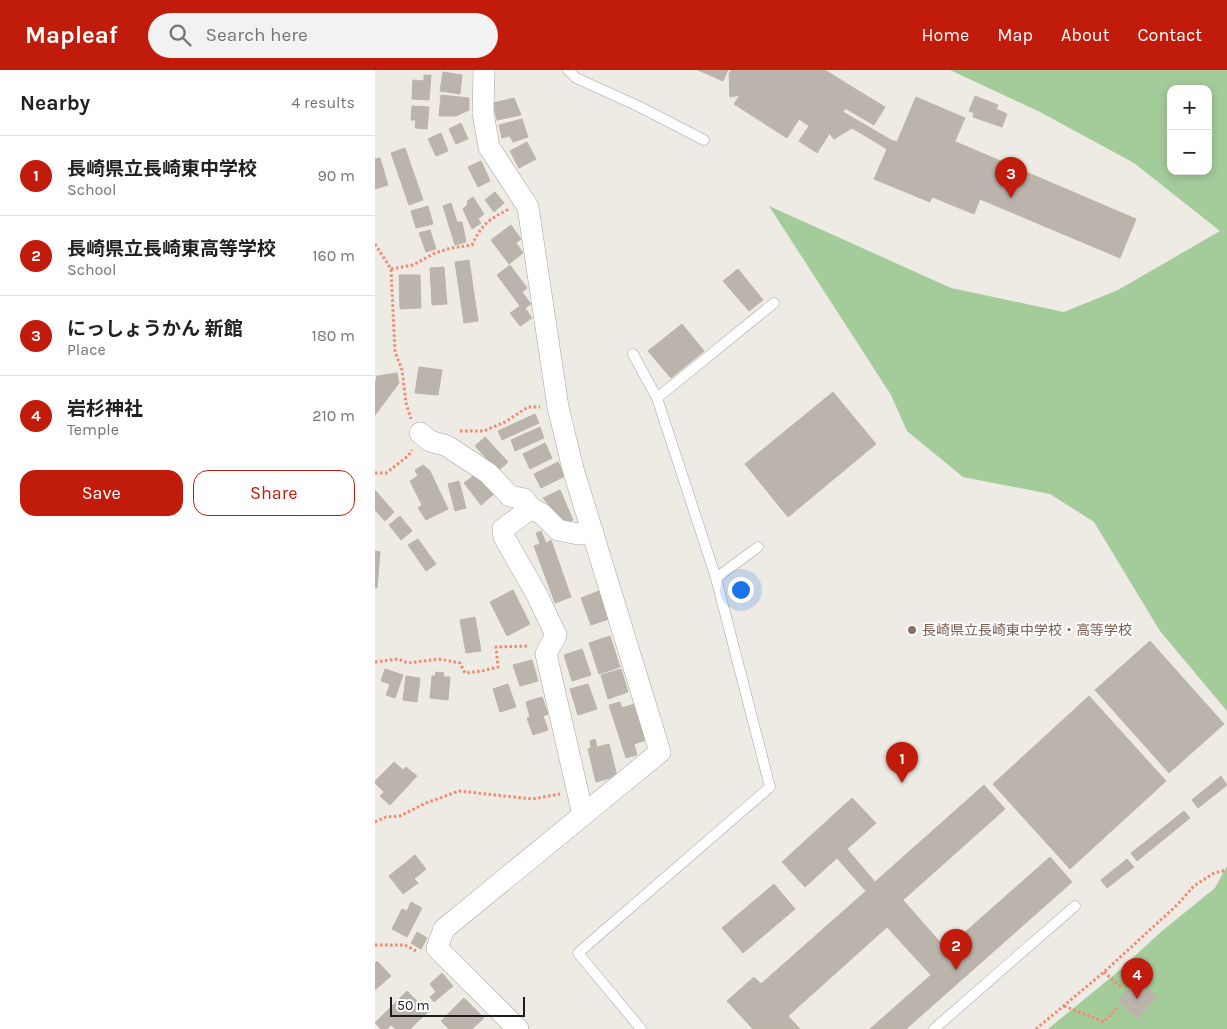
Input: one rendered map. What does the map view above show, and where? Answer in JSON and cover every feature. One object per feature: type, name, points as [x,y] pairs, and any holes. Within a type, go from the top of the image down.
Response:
[{"type":"street","points":[[484,70],[483,113],[489,147],[528,207],[558,408],[573,469],[660,752],[444,929],[437,948],[518,1029]]},
{"type":"street","points":[[420,433],[430,440],[447,446],[488,473],[510,496],[524,499],[531,508],[542,514],[558,530],[578,534],[593,532]]},
{"type":"street","points":[[531,508],[503,529],[504,537],[537,595],[556,635],[547,654],[576,791],[583,815]]},
{"type":"lane","points":[[568,70],[577,78],[640,107],[704,140]]},
{"type":"lane","points":[[657,398],[773,303]]},
{"type":"lane","points":[[633,354],[657,398],[716,578],[770,787],[578,952],[641,1029]]},
{"type":"lane","points":[[716,578],[758,547]]},
{"type":"lane","points":[[934,1029],[1075,906]]},
{"type":"path","points":[[391,268],[413,265],[435,253],[451,248],[472,245],[480,228],[492,218],[510,208],[507,193],[516,188]]},
{"type":"path","points":[[375,244],[391,268],[395,352],[402,370],[409,415],[420,433],[413,442],[408,456],[386,473],[375,473]]},
{"type":"path","points":[[457,432],[483,431],[505,422],[528,407],[558,408]]},
{"type":"path","points":[[375,662],[398,659],[408,663],[439,659],[460,663],[465,673],[498,667],[496,647],[551,644]]},
{"type":"path","points":[[375,822],[400,816],[425,803],[459,791],[532,799],[576,791]]},
{"type":"path","points":[[1036,1029],[1105,972],[1177,905],[1194,886],[1214,873],[1227,870]]},
{"type":"path","points":[[375,945],[405,945],[421,953],[437,948]]},
{"type":"path","points":[[1105,972],[1121,987]]},
{"type":"path","points":[[1064,1006],[1103,1022],[1117,1008]]},
{"type":"green space","points":[[950,70],[1227,70],[1227,711],[1160,631],[1094,522],[1050,494],[963,477],[907,431],[891,395],[769,206],[951,288],[1064,312],[1118,290],[1220,231],[1134,163],[1040,112]]},
{"type":"green space","points":[[1227,866],[1227,1029],[1048,1029],[1215,888]]},
{"type":"building","points":[[698,70],[728,70],[723,81]]},
{"type":"building","points":[[731,70],[825,70],[857,90],[817,153],[799,141],[809,126],[799,119],[787,138],[734,104],[740,95],[730,97],[729,74]]},
{"type":"building","points":[[443,72],[462,75],[460,94],[440,91]]},
{"type":"building","points":[[424,75],[431,75],[429,100],[412,99],[413,80],[424,81]]},
{"type":"building","points":[[857,90],[885,107],[874,125],[845,108]]},
{"type":"building","points":[[441,95],[469,98],[469,110],[456,116],[439,116]]},
{"type":"building","points":[[975,96],[998,105],[996,109],[1007,114],[1002,127],[973,117],[974,113],[969,111]]},
{"type":"building","points":[[916,97],[965,118],[955,141],[949,139],[925,194],[932,197],[930,202],[874,179],[891,140],[897,142]]},
{"type":"building","points":[[514,98],[521,115],[497,120],[493,103]]},
{"type":"building","points":[[412,106],[429,107],[427,129],[415,128],[416,120],[411,120]]},
{"type":"building","points":[[843,112],[891,140],[887,149],[852,128],[834,139],[829,133]]},
{"type":"building","points":[[522,119],[528,137],[513,142],[510,136],[502,138],[499,125]]},
{"type":"building","points":[[461,123],[468,139],[456,144],[449,129]]},
{"type":"building","points":[[441,133],[448,151],[436,156],[428,139]]},
{"type":"building","points":[[949,139],[1136,219],[1120,258],[980,199],[974,214],[925,194]]},
{"type":"building","points":[[527,142],[536,159],[519,168],[510,151]]},
{"type":"building","points":[[405,148],[423,200],[409,205],[391,153]]},
{"type":"building","points":[[380,158],[388,185],[375,189],[375,159]]},
{"type":"building","points":[[481,161],[490,181],[478,187],[468,167]]},
{"type":"building","points":[[495,192],[504,203],[494,212],[485,200]]},
{"type":"building","points":[[473,197],[484,214],[478,219],[481,223],[472,229],[463,209],[468,204],[467,201]]},
{"type":"building","points":[[451,203],[457,222],[462,222],[466,242],[455,245],[443,206]]},
{"type":"building","points":[[428,206],[433,224],[416,228],[411,211]]},
{"type":"building","points":[[511,225],[521,239],[516,243],[523,253],[509,264],[491,240]]},
{"type":"building","points":[[430,230],[436,249],[426,252],[419,233]]},
{"type":"building","points":[[469,260],[478,321],[464,323],[455,262]]},
{"type":"building","points":[[510,265],[527,288],[522,292],[531,304],[525,308],[532,318],[520,326],[510,313],[520,306],[497,275]]},
{"type":"building","points":[[444,267],[447,304],[432,305],[430,268]]},
{"type":"building","points":[[738,269],[763,300],[749,311],[723,281]]},
{"type":"building","points":[[399,275],[420,275],[421,308],[400,309]]},
{"type":"building","points":[[682,324],[704,351],[671,378],[648,351]]},
{"type":"building","points":[[419,367],[442,370],[438,395],[415,393]]},
{"type":"building","points":[[397,373],[399,383],[375,415],[375,384],[377,376]]},
{"type":"building","points":[[833,392],[876,444],[788,517],[745,464]]},
{"type":"building","points":[[535,414],[539,423],[502,440],[498,431]]},
{"type":"building","points":[[540,427],[544,438],[515,451],[511,440]]},
{"type":"building","points":[[485,437],[508,462],[498,471],[475,446]]},
{"type":"building","points":[[545,443],[552,458],[530,469],[523,454]]},
{"type":"building","points":[[558,462],[565,476],[541,488],[534,474]]},
{"type":"building","points":[[423,465],[430,471],[448,509],[426,520],[418,508],[422,505],[410,481],[418,476],[415,470]]},
{"type":"building","points":[[477,473],[494,494],[481,505],[464,483]]},
{"type":"building","points":[[459,481],[466,508],[455,511],[448,484]]},
{"type":"building","points":[[375,490],[394,512],[385,521],[375,510]]},
{"type":"building","points":[[560,490],[573,520],[565,525],[543,498]]},
{"type":"building","points":[[400,516],[412,531],[401,540],[389,525]]},
{"type":"building","points":[[541,531],[546,543],[551,540],[571,597],[555,603],[534,546],[540,544],[536,533]]},
{"type":"building","points":[[418,539],[436,564],[426,571],[408,545]]},
{"type":"building","points":[[375,551],[380,552],[377,588],[375,588]]},
{"type":"building","points":[[513,590],[530,624],[507,636],[490,602]]},
{"type":"building","points":[[599,591],[609,619],[591,625],[581,598]]},
{"type":"building","points":[[475,617],[481,651],[466,653],[460,620]]},
{"type":"building","points":[[610,636],[620,667],[599,674],[589,643]]},
{"type":"building","points":[[1150,641],[1224,724],[1169,773],[1095,690]]},
{"type":"building","points":[[582,649],[591,675],[572,681],[564,655]]},
{"type":"building","points":[[532,660],[538,681],[520,686],[513,665]]},
{"type":"building","points":[[385,669],[403,675],[395,698],[386,695],[390,684],[381,681]]},
{"type":"building","points":[[621,669],[628,692],[608,699],[601,675]]},
{"type":"building","points":[[436,672],[444,673],[443,677],[450,677],[448,700],[430,698],[432,676],[435,676]]},
{"type":"building","points":[[406,676],[420,678],[417,702],[403,700]]},
{"type":"building","points":[[508,684],[516,707],[500,712],[493,689]]},
{"type":"building","points":[[588,684],[597,709],[578,715],[570,689]]},
{"type":"building","points":[[1089,696],[1166,781],[1070,869],[993,784]]},
{"type":"building","points":[[542,697],[548,714],[543,716],[548,730],[533,735],[527,718],[530,717],[526,702]]},
{"type":"building","points":[[620,702],[622,708],[634,704],[646,740],[634,744],[637,755],[626,758],[609,705]]},
{"type":"building","points":[[595,739],[597,747],[609,744],[617,776],[596,782],[588,749],[591,748],[590,741]]},
{"type":"building","points":[[394,762],[403,770],[406,767],[417,776],[390,805],[380,796],[384,792],[375,781]]},
{"type":"building","points":[[1221,776],[1227,785],[1198,808],[1192,800]]},
{"type":"building","points":[[984,785],[1005,809],[903,900],[946,949],[1050,857],[1072,882],[906,1029],[870,1029],[931,975],[887,927],[788,1016],[800,1029],[753,1029],[727,1001],[754,977],[761,984],[866,891],[837,858],[805,887],[782,862],[852,798],[876,823],[847,849],[875,882]]},
{"type":"building","points":[[1184,811],[1190,818],[1137,861],[1131,853]]},
{"type":"building","points":[[415,855],[426,869],[414,879],[418,883],[403,894],[389,876]]},
{"type":"building","points":[[1127,859],[1134,867],[1107,888],[1101,880]]},
{"type":"building","points":[[774,884],[795,909],[743,953],[722,928]]},
{"type":"building","points":[[411,902],[422,908],[407,937],[392,929],[402,909],[407,911]]},
{"type":"building","points":[[417,932],[427,938],[421,949],[411,943]]},
{"type":"building","points":[[377,961],[391,976],[375,990],[375,963]]},
{"type":"building","points":[[442,973],[453,986],[434,1002],[430,997],[436,992],[430,984]]},
{"type":"building","points":[[1138,979],[1157,997],[1137,1018],[1118,1001]]},
{"type":"building","points":[[407,991],[428,1012],[410,1029],[396,1029],[391,1025],[387,1029],[381,1029],[375,1023]]},
{"type":"building","points":[[464,998],[484,1018],[472,1029],[449,1029],[441,1021]]},
{"type":"place","name":"にっしょうかん 新館","points":[[1011,198]]},
{"type":"place","name":"長崎県立長崎東中学校・高等学校","points":[[912,630]]},
{"type":"place","name":"長崎県立長崎東中学校","points":[[902,783]]},
{"type":"place","name":"長崎県立長崎東高等学校","points":[[956,970]]},
{"type":"place","name":"岩杉神社","points":[[1137,999]]}]
